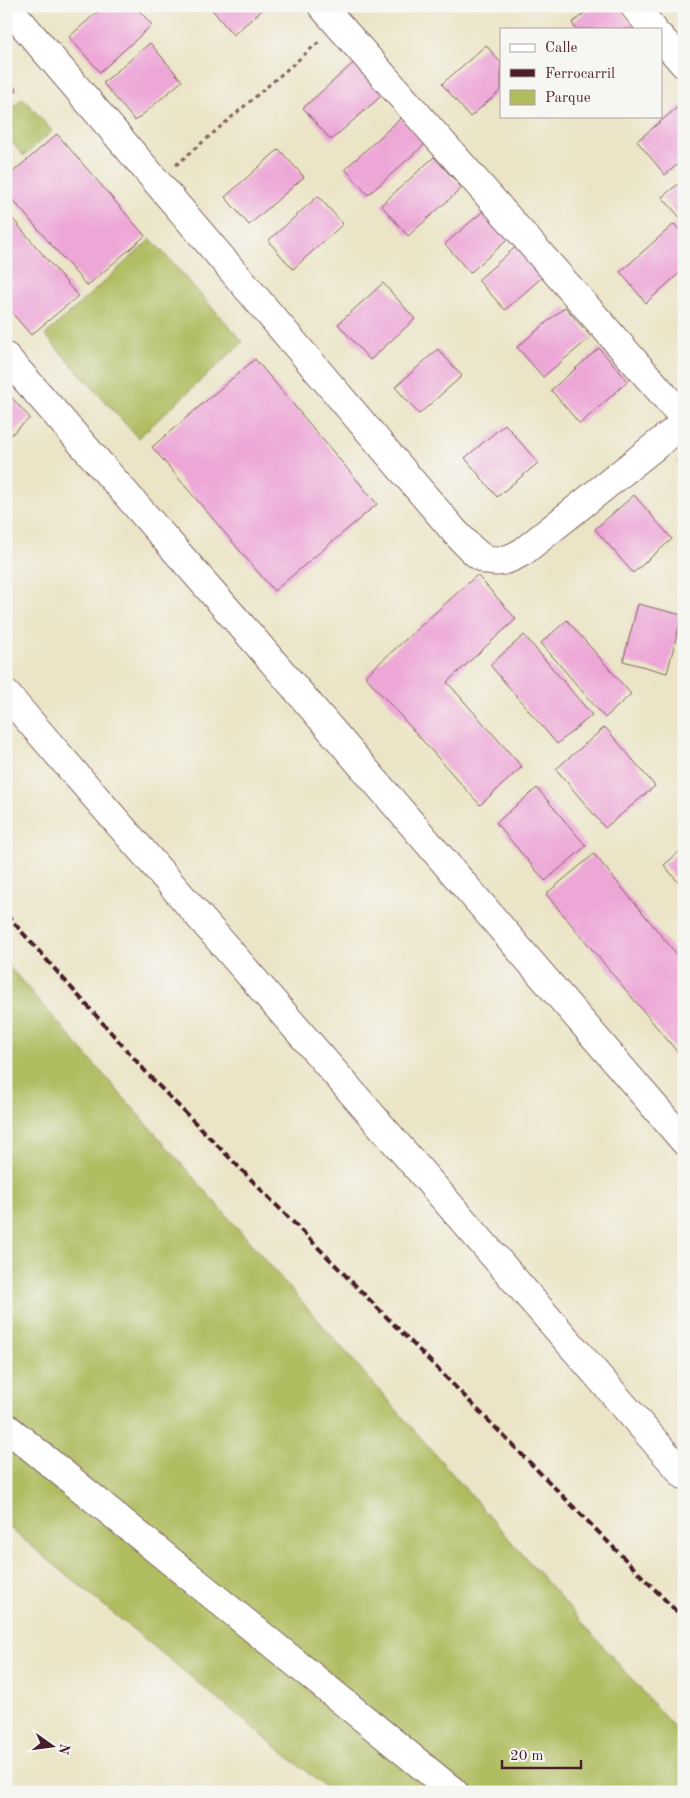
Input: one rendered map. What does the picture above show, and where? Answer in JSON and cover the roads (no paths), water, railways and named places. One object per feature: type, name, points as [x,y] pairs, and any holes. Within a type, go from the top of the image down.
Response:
[{"type":"street","points":[[7,6],[455,532],[476,554],[490,562],[508,561],[524,551],[684,423]]},
{"type":"street","points":[[634,6],[652,28]]},
{"type":"street","points":[[330,16],[684,418]]},
{"type":"street","points":[[662,39],[684,64]]},
{"type":"street","points":[[6,357],[260,647],[684,1141]]},
{"type":"street","points":[[6,694],[684,1475]]},
{"type":"street","points":[[6,1427],[454,1792]]},
{"type":"railway","points":[[6,914],[154,1081],[684,1619]]}]
